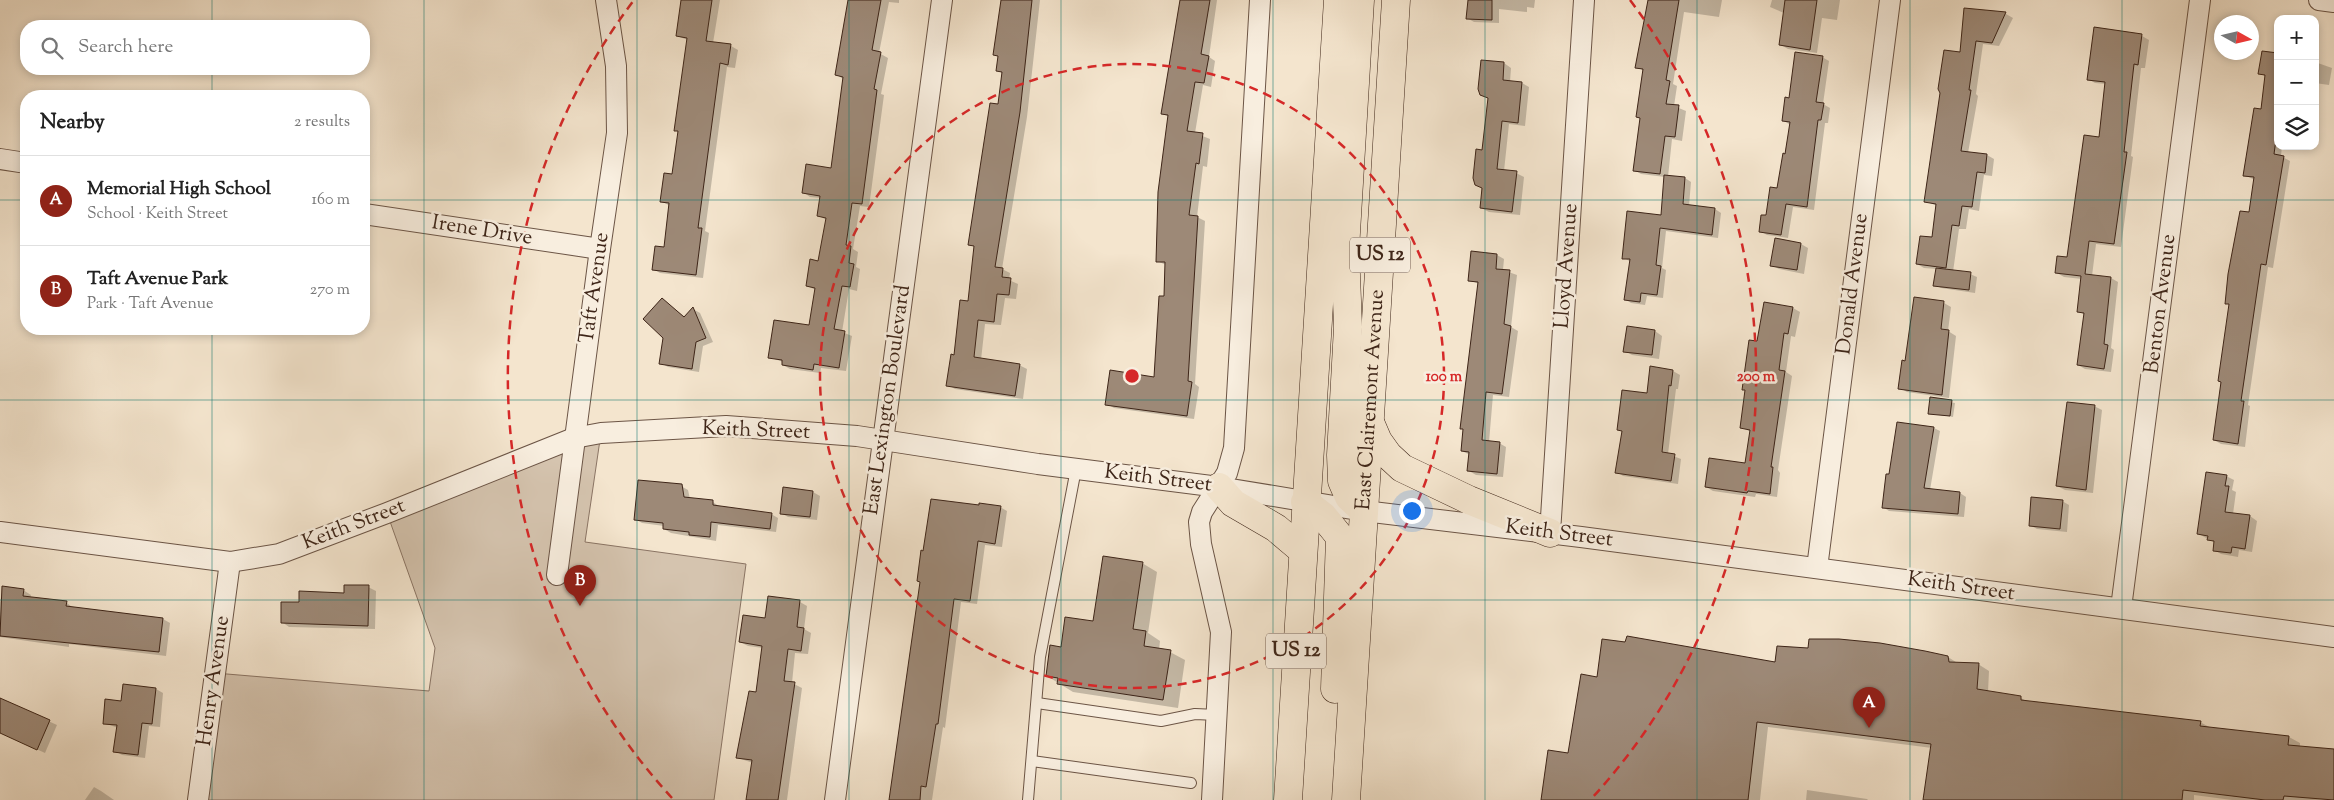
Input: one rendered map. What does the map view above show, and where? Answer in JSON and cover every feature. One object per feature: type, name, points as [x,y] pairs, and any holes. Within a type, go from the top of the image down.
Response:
[{"type":"main road","name":"US 12","points":[[1288,800],[1305,502],[1338,0]]},
{"type":"main road","points":[[1360,0],[1345,249],[1348,327],[1341,455],[1342,481],[1349,497],[1364,511]]},
{"type":"main road","name":"East Clairemont Avenue","points":[[1346,800],[1396,0]]},
{"type":"main road","points":[[1369,420],[1378,441],[1388,455],[1402,468],[1470,500],[1550,533]]},
{"type":"main road","points":[[1219,487],[1233,503],[1276,528],[1302,550]]},
{"type":"main road","points":[[1305,502],[1323,516],[1340,538],[1332,775],[1336,800]]},
{"type":"street","name":"Taft Avenue","points":[[557,575],[574,438],[617,133],[616,66],[606,0]]},
{"type":"street","name":"East Lexington Boulevard","points":[[835,800],[942,0]]},
{"type":"street","points":[[1212,800],[1221,632],[1199,533],[1202,512],[1227,473],[1234,448],[1260,0]]},
{"type":"street","name":"Lloyd Avenue","points":[[1550,533],[1584,0]]},
{"type":"street","name":"Donald Avenue","points":[[1817,568],[1890,0]]},
{"type":"street","name":"Benton Avenue","points":[[2121,608],[2200,0]]},
{"type":"street","points":[[2319,0],[2334,2]]},
{"type":"street","points":[[0,159],[20,162]]},
{"type":"street","name":"Irene Drive","points":[[370,215],[600,249]]},
{"type":"street","name":"Keith Street","points":[[0,532],[230,562],[279,554],[574,438],[601,434],[726,426],[884,439],[1076,469],[1219,487],[1364,511],[1550,533],[2334,637]]},
{"type":"street","name":"Henry Avenue","points":[[198,800],[230,562]]},
{"type":"lane","points":[[1028,800],[1040,657],[1076,469]]},
{"type":"lane","points":[[1037,703],[1161,721],[1195,714],[1218,715]]},
{"type":"lane","points":[[1032,761],[1191,783]]},
{"type":"shaded area","points":[[601,433],[585,542],[746,564],[714,800],[198,800],[215,673],[429,691],[435,648],[387,513]]},
{"type":"building","points":[[681,0],[712,0],[706,41],[731,44],[728,65],[720,63],[698,228],[702,228],[696,275],[652,270],[655,246],[664,247],[669,203],[660,202],[664,173],[672,174],[678,131],[674,131],[687,38],[676,36]]},
{"type":"building","points":[[848,0],[881,0],[872,50],[881,52],[874,89],[877,90],[862,204],[852,203],[846,245],[851,246],[849,263],[854,264],[850,287],[842,286],[834,329],[845,331],[839,368],[814,364],[813,370],[782,365],[782,360],[768,358],[774,320],[809,325],[815,288],[806,286],[810,259],[818,261],[826,218],[817,216],[820,196],[802,193],[806,164],[831,168],[843,77],[835,75]]},
{"type":"building","points":[[1001,0],[1032,0],[1020,112],[995,267],[1003,268],[1002,277],[1011,278],[1009,295],[997,294],[994,322],[978,320],[974,357],[1020,364],[1015,396],[946,386],[951,354],[954,355],[960,300],[968,301],[974,246],[968,245],[990,103],[998,104],[1002,72],[996,71],[998,56],[993,55]]},
{"type":"building","points":[[1180,0],[1210,0],[1201,54],[1209,56],[1204,83],[1195,82],[1187,131],[1203,133],[1199,164],[1196,163],[1189,215],[1198,216],[1188,381],[1192,382],[1187,416],[1105,405],[1110,370],[1154,377],[1159,296],[1164,296],[1165,262],[1156,262],[1158,192],[1168,115],[1161,114]]},
{"type":"building","points":[[1468,0],[1492,0],[1492,20],[1466,19]]},
{"type":"building","points":[[1648,0],[1679,0],[1666,80],[1670,81],[1666,104],[1679,105],[1675,137],[1665,136],[1660,174],[1633,171],[1640,118],[1636,117],[1643,69],[1635,68]]},
{"type":"building","points":[[1785,0],[1817,0],[1810,50],[1779,45]]},
{"type":"building","points":[[1964,8],[2006,12],[1992,43],[1976,41],[1969,90],[1971,90],[1961,151],[1987,154],[1985,173],[1977,172],[1972,207],[1962,206],[1959,226],[1952,225],[1946,268],[1916,264],[1920,236],[1932,237],[1936,204],[1924,202],[1940,93],[1938,89],[1944,50],[1960,52]]},
{"type":"building","points":[[2094,27],[2142,34],[2138,65],[2134,64],[2124,152],[2127,152],[2114,244],[2089,241],[2085,274],[2111,277],[2104,344],[2108,345],[2104,369],[2077,365],[2084,313],[2077,312],[2081,276],[2055,273],[2057,256],[2067,257],[2084,135],[2099,137],[2105,82],[2087,80]]},
{"type":"building","points":[[2262,51],[2274,52],[2274,154],[2284,156],[2266,265],[2261,264],[2241,401],[2244,401],[2238,444],[2213,440],[2221,382],[2218,381],[2229,304],[2225,304],[2228,274],[2240,211],[2249,212],[2254,177],[2243,176],[2254,108],[2261,109],[2265,75],[2258,74]]},
{"type":"building","points":[[1795,52],[1823,56],[1816,102],[1824,103],[1821,120],[1818,120],[1807,207],[1786,204],[1781,235],[1759,232],[1761,215],[1766,215],[1770,187],[1777,188],[1783,153],[1785,154],[1790,122],[1782,121],[1785,97],[1789,98]]},
{"type":"building","points":[[1481,60],[1504,62],[1503,80],[1522,82],[1518,123],[1502,121],[1497,169],[1517,171],[1512,212],[1480,208],[1482,188],[1475,185],[1473,178],[1476,149],[1482,150],[1488,98],[1480,95],[1478,89]]},
{"type":"building","points":[[1664,175],[1685,177],[1683,204],[1715,208],[1712,235],[1660,228],[1656,265],[1661,266],[1657,295],[1641,293],[1640,302],[1624,300],[1630,259],[1622,259],[1627,211],[1661,215]]},
{"type":"building","points":[[1775,238],[1801,243],[1797,270],[1770,266]]},
{"type":"building","points":[[1471,251],[1497,254],[1496,269],[1510,270],[1504,324],[1511,326],[1502,394],[1486,392],[1482,440],[1500,442],[1497,474],[1467,471],[1469,452],[1461,451],[1463,429],[1460,429],[1478,282],[1468,281]]},
{"type":"building","points":[[1936,268],[1971,272],[1969,290],[1933,286]]},
{"type":"building","points":[[1914,297],[1944,301],[1941,329],[1949,330],[1942,395],[1898,389],[1902,360],[1905,361]]},
{"type":"building","points":[[662,298],[684,317],[693,307],[706,338],[696,342],[692,369],[659,364],[663,338],[643,319]]},
{"type":"building","points":[[1764,302],[1793,307],[1788,334],[1784,333],[1779,370],[1785,371],[1771,467],[1773,467],[1770,494],[1705,487],[1709,458],[1745,463],[1750,430],[1740,428],[1745,390],[1742,390],[1749,340],[1757,341]]},
{"type":"building","points":[[1627,326],[1655,330],[1652,355],[1623,352]]},
{"type":"building","points":[[1650,366],[1673,370],[1671,386],[1669,385],[1662,452],[1675,454],[1671,481],[1615,473],[1622,431],[1617,430],[1622,390],[1647,393]]},
{"type":"building","points":[[1930,397],[1952,400],[1950,416],[1928,414]]},
{"type":"building","points":[[2067,402],[2095,405],[2086,490],[2056,486]]},
{"type":"building","points":[[1897,422],[1934,427],[1924,488],[1960,492],[1958,514],[1882,508],[1886,474],[1889,474]]},
{"type":"building","points":[[2206,472],[2227,475],[2225,486],[2229,486],[2225,512],[2250,515],[2245,549],[2232,547],[2231,553],[2213,551],[2214,541],[2207,540],[2208,536],[2197,534]]},
{"type":"building","points":[[638,480],[682,484],[684,497],[713,500],[713,505],[772,513],[770,529],[711,522],[710,537],[689,535],[689,532],[663,529],[663,523],[634,520]]},
{"type":"building","points":[[783,487],[813,491],[810,517],[780,514]]},
{"type":"building","points":[[2031,497],[2063,500],[2060,529],[2029,526]]},
{"type":"building","points":[[931,499],[1001,506],[995,544],[978,541],[970,601],[954,599],[938,724],[936,724],[926,787],[921,786],[920,800],[889,800],[920,582],[917,581],[921,550],[923,551]]},
{"type":"building","points":[[1103,556],[1143,562],[1133,629],[1146,631],[1144,646],[1171,650],[1163,700],[1057,684],[1058,678],[1046,676],[1050,645],[1061,647],[1065,617],[1093,621]]},
{"type":"building","points":[[344,585],[369,585],[368,626],[281,623],[281,602],[299,602],[299,591],[344,593]]},
{"type":"building","points":[[2,586],[24,589],[23,596],[67,601],[66,606],[163,618],[159,652],[0,636]]},
{"type":"building","points":[[768,596],[800,600],[797,627],[804,628],[801,651],[788,649],[784,681],[795,682],[778,800],[746,800],[752,760],[736,758],[749,691],[756,692],[762,646],[739,642],[743,615],[765,618]]},
{"type":"building","points":[[1627,636],[1775,662],[1777,646],[1808,648],[1809,639],[1839,639],[1880,643],[1925,651],[1948,656],[1949,662],[1979,663],[1977,689],[2021,696],[2021,700],[2201,721],[2200,726],[2289,736],[2288,745],[2334,749],[2334,800],[2284,796],[2283,800],[2265,800],[2183,790],[2182,800],[1923,800],[1931,744],[1757,722],[1748,800],[1541,800],[1548,750],[1568,753],[1581,674],[1597,677],[1602,639],[1625,642]]},
{"type":"building","points":[[123,684],[156,688],[152,724],[142,723],[138,755],[113,752],[117,725],[103,724],[105,699],[121,701]]},
{"type":"building","points":[[0,698],[50,720],[37,750],[0,733]]},
{"type":"place","name":"Taft Avenue Park","points":[[580,606]]},
{"type":"place","name":"Memorial High School","points":[[1869,728]]}]
